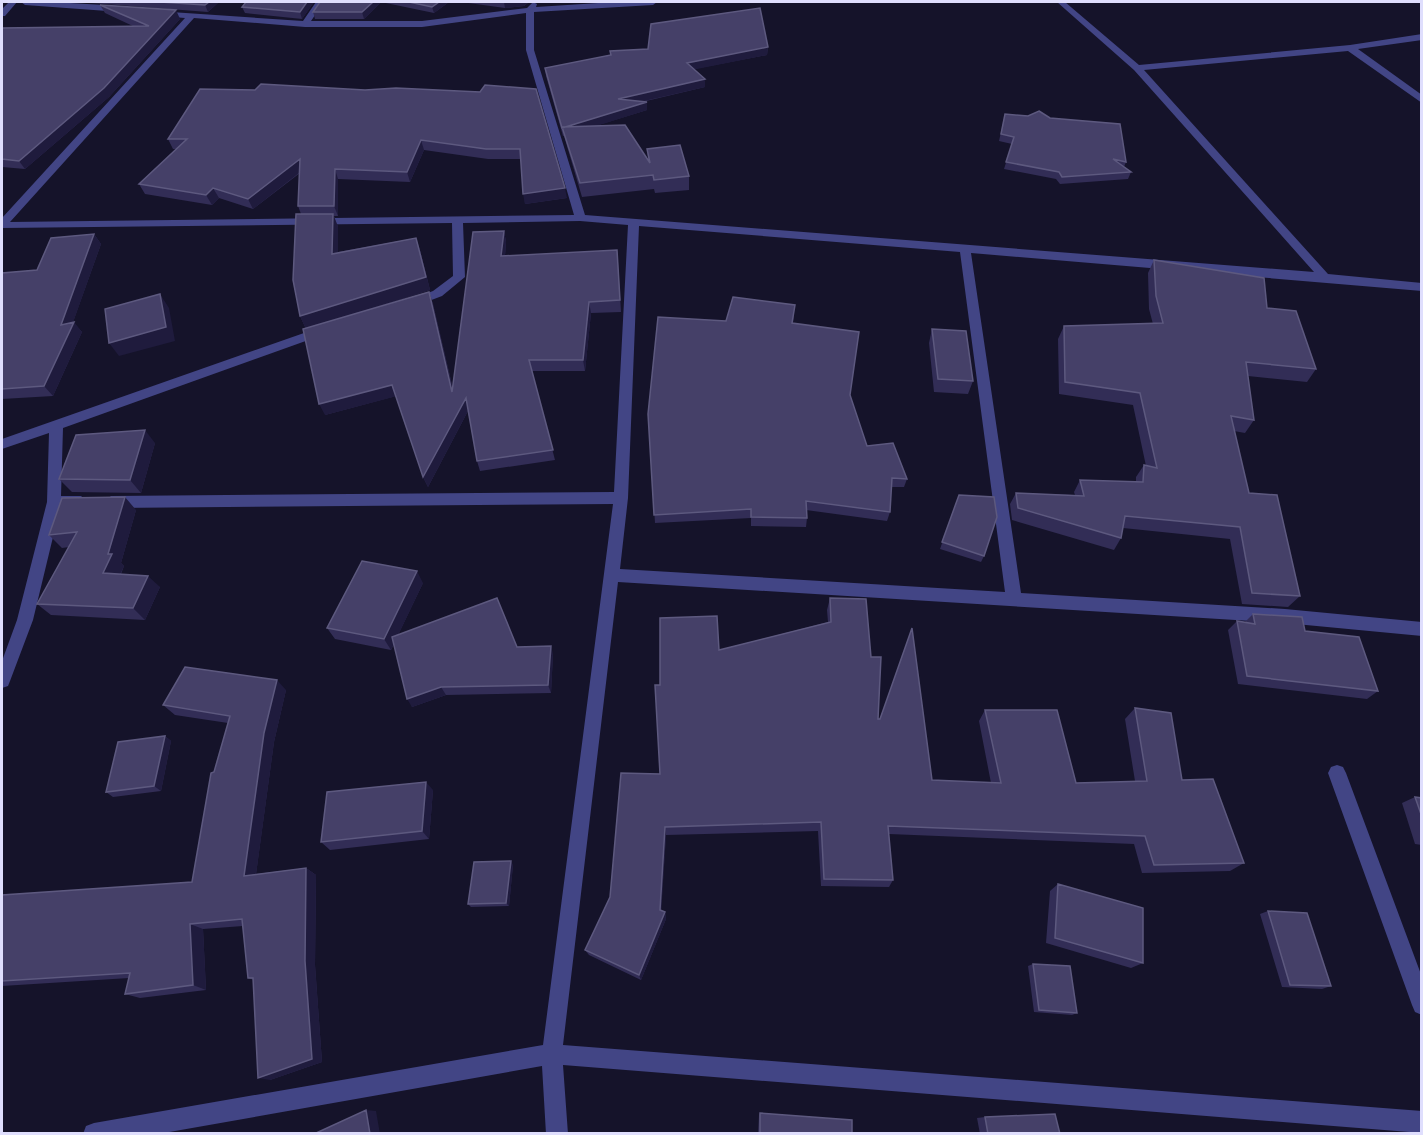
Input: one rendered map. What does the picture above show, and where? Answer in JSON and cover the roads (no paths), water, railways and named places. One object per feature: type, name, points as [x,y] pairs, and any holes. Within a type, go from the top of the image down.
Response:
[{"type":"street","points":[[2,14],[14,2]]},
{"type":"street","points":[[26,2],[132,10]]},
{"type":"street","points":[[305,24],[320,2]]},
{"type":"street","points":[[144,11],[305,24],[422,24],[532,6],[653,2]]},
{"type":"street","points":[[1061,2],[1137,68],[1326,277]]},
{"type":"street","points":[[532,6],[530,50],[580,218]]},
{"type":"street","points":[[2,225],[192,15]]},
{"type":"street","points":[[1137,68],[1350,48],[1422,37]]},
{"type":"street","points":[[1350,48],[1422,100]]},
{"type":"street","points":[[2,225],[580,218],[1326,277],[1422,287]]},
{"type":"street","points":[[398,308],[431,298],[450,286],[459,277],[457,220]]},
{"type":"street","points":[[557,1134],[552,1054],[621,498],[634,223]]},
{"type":"street","points":[[965,249],[1014,599]]},
{"type":"street","points":[[2,444],[333,327]]},
{"type":"street","points":[[2,681],[25,620],[54,502],[56,425]]},
{"type":"street","points":[[54,502],[621,498]]},
{"type":"street","points":[[610,575],[1285,616],[1422,629]]},
{"type":"street","points":[[1337,772],[1422,1005]]},
{"type":"street","points":[[94,1134],[552,1054],[1422,1122]]}]
